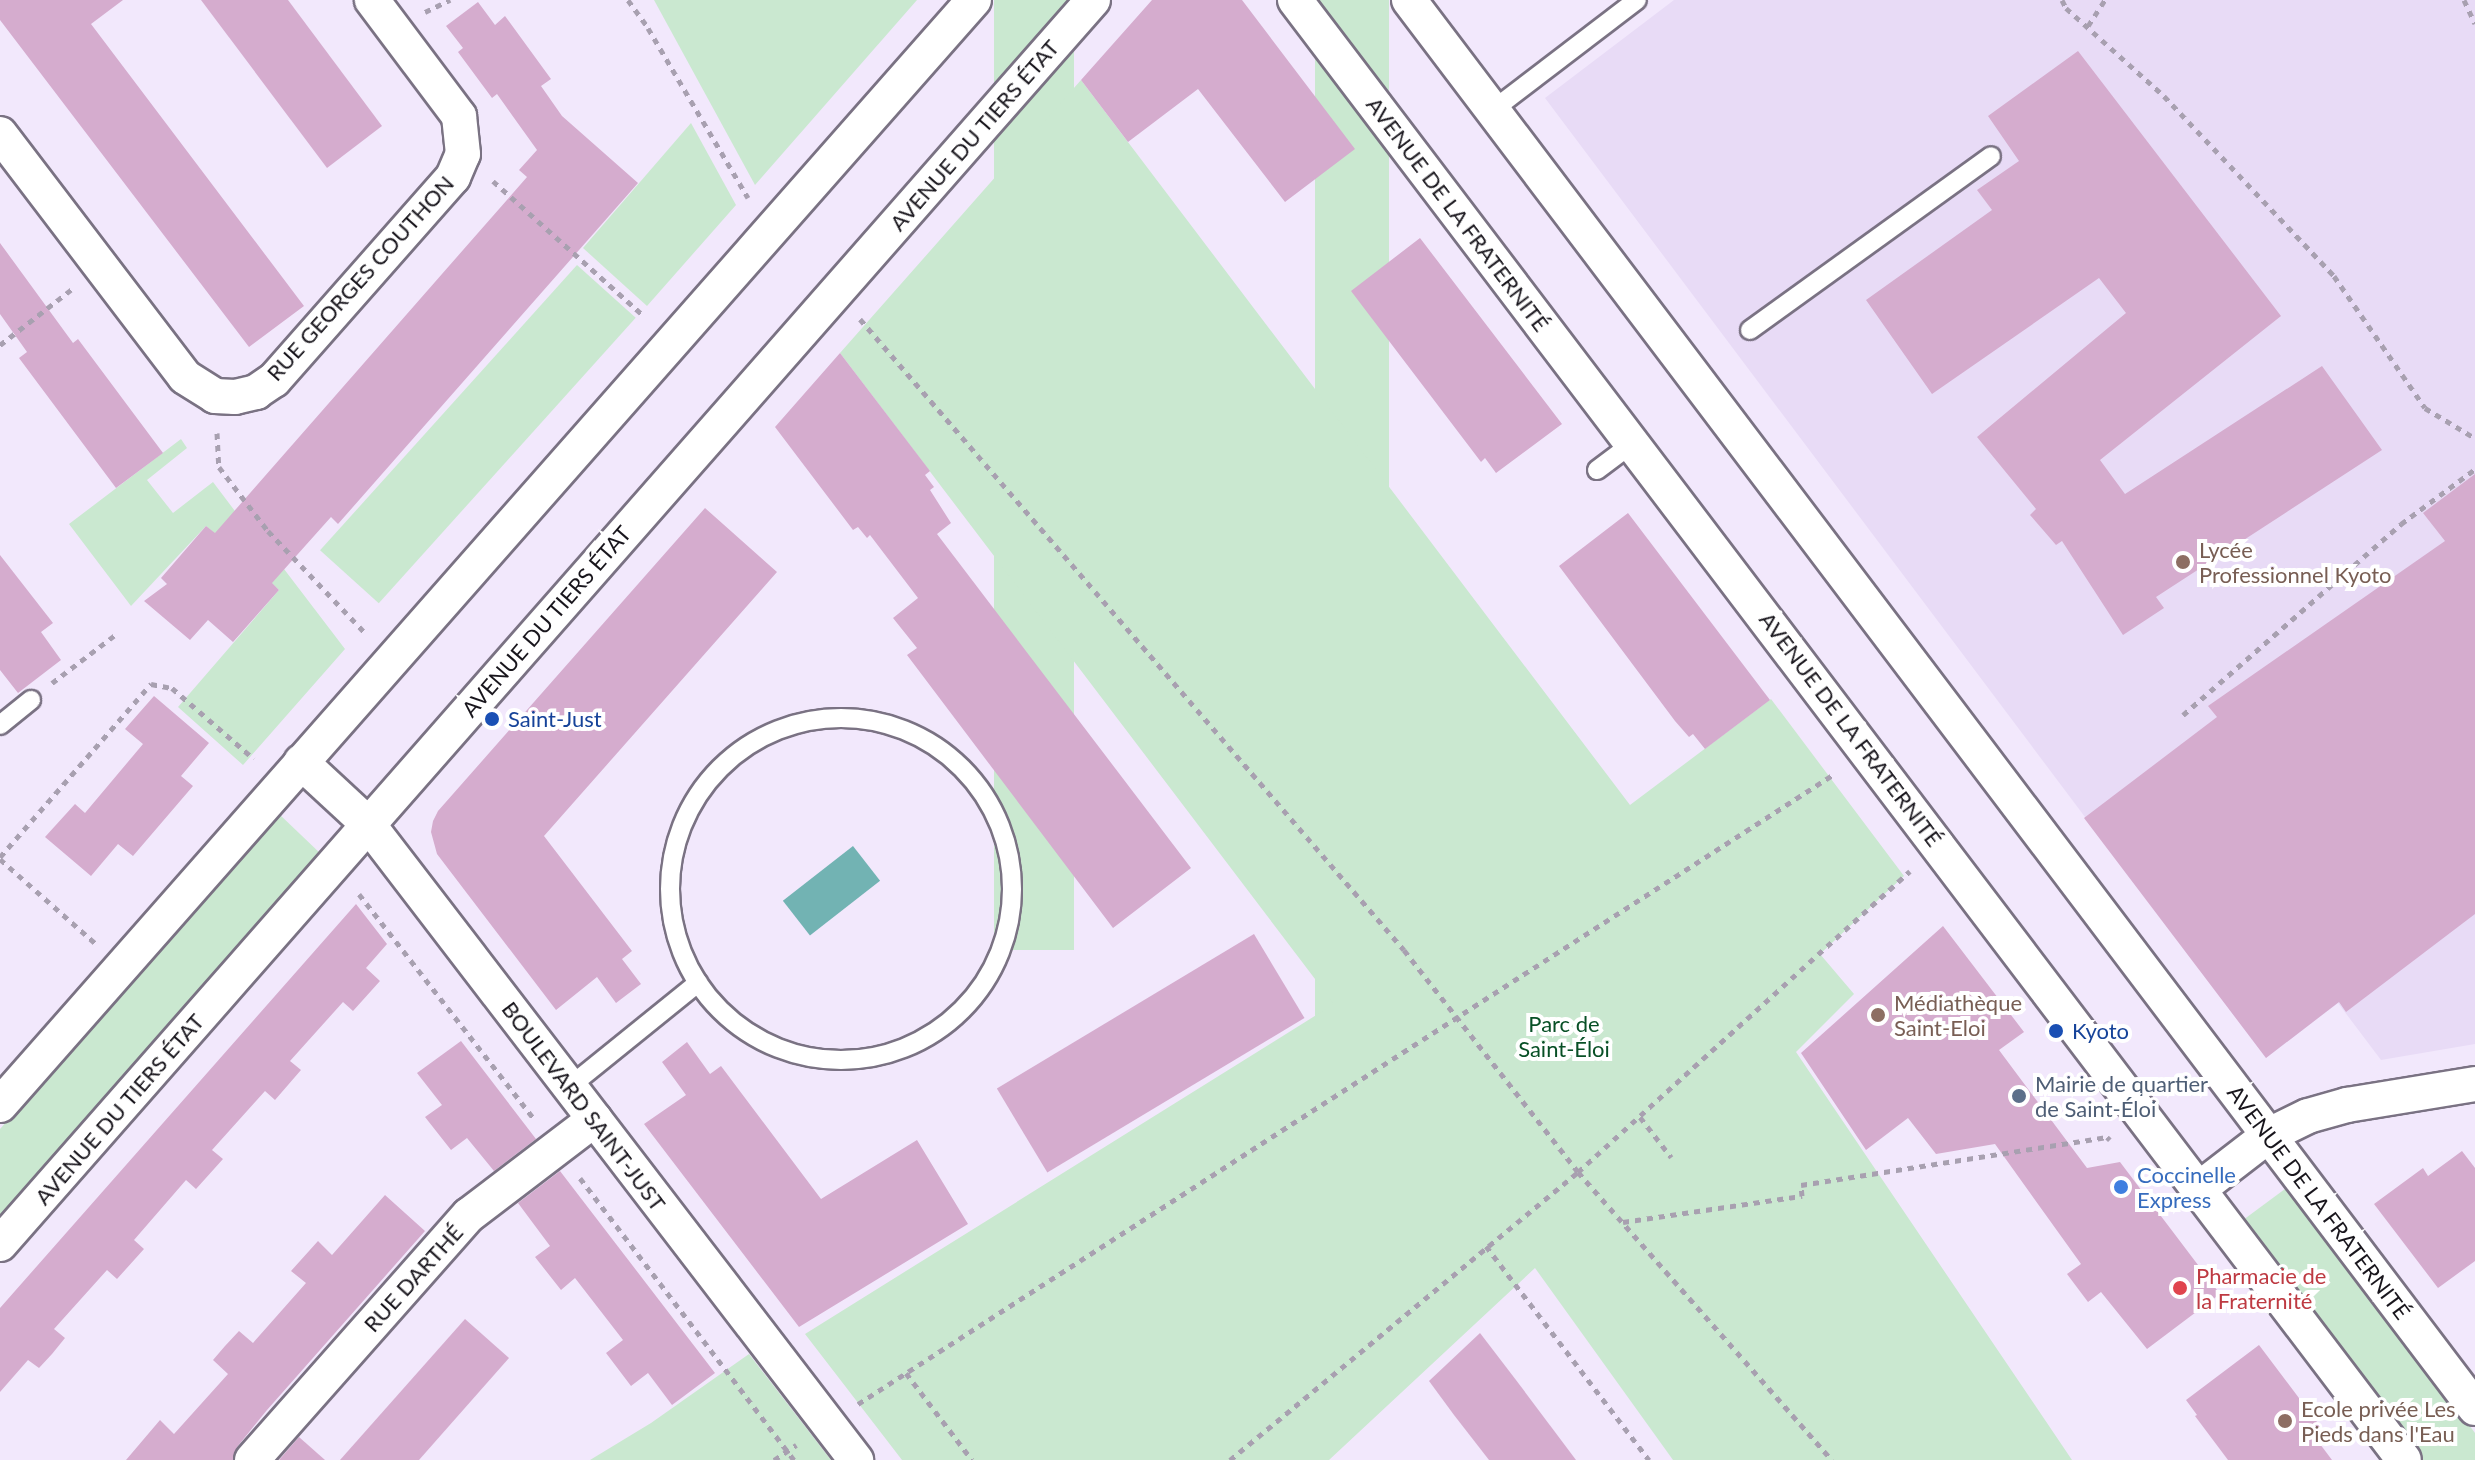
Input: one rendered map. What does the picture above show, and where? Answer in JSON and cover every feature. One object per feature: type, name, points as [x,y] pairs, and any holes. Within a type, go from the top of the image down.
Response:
[{"type":"street","name":"RUE GEORGES COUTHON","points":[[215,396],[235,397],[256,392],[274,380],[453,177],[463,154],[459,116],[372,0]]},
{"type":"street","points":[[0,1105],[974,0]]},
{"type":"street","name":"AVENUE DU TIERS ÉTAT","points":[[0,1244],[1093,0]]},
{"type":"street","name":"AVENUE DE LA FRATERNITÉ","points":[[1295,0],[2404,1460]]},
{"type":"street","name":"AVENUE DE LA FRATERNITÉ","points":[[1409,0],[2475,1408]]},
{"type":"street","points":[[0,134],[185,377],[215,396]]},
{"type":"street","name":"BOULEVARD SAINT-JUST","points":[[301,762],[368,824],[856,1460]]},
{"type":"street","points":[[2199,1189],[2269,1135],[2327,1110],[2475,1084]]},
{"type":"street","name":"RUE DARTHÉ","points":[[252,1460],[469,1215],[595,1119]]},
{"type":"lane","points":[[1493,110],[1637,0]]},
{"type":"lane","points":[[1750,330],[1991,156]]},
{"type":"lane","points":[[1597,470],[1633,443]]},
{"type":"lane","points":[[0,725],[31,700]]},
{"type":"lane","points":[[844,718],[872,721],[928,742],[974,782],[994,814],[1006,847],[1011,875],[1010,907],[1000,950],[989,973],[975,995],[945,1025],[909,1045],[884,1054],[850,1059],[815,1058],[775,1047],[749,1033],[713,1003],[698,983],[675,932],[671,909],[672,860],[684,822],[705,785],[749,745],[805,722],[844,718]]},
{"type":"lane","points":[[569,1087],[698,983]]},
{"type":"path","points":[[628,0],[648,28],[746,196],[777,224]]},
{"type":"path","points":[[2062,0],[2066,8],[2164,96],[2334,276],[2425,408],[2475,438]]},
{"type":"path","points":[[2088,26],[2105,0]]},
{"type":"path","points":[[2464,0],[2475,24]]},
{"type":"path","points":[[463,154],[672,342]]},
{"type":"path","points":[[0,345],[101,267]]},
{"type":"path","points":[[834,295],[866,324],[1458,1017],[1578,1172],[1832,1460]]},
{"type":"path","points":[[215,396],[219,467],[268,531],[369,637]]},
{"type":"path","points":[[2183,715],[2401,524],[2475,469]]},
{"type":"path","points":[[31,700],[115,635]]},
{"type":"path","points":[[95,943],[0,858],[151,684],[172,688],[258,763]]},
{"type":"path","points":[[828,1424],[1836,772]]},
{"type":"path","points":[[336,860],[356,891],[557,1148],[794,1460]]},
{"type":"path","points":[[1230,1460],[1578,1172],[1911,870]]},
{"type":"path","points":[[1640,1117],[1671,1157]]},
{"type":"path","points":[[1622,1222],[1802,1196],[1801,1185],[2107,1137],[2130,1159],[2160,1138]]},
{"type":"path","points":[[1486,1246],[1649,1460]]},
{"type":"path","points":[[906,1373],[972,1460]]},
{"type":"shaded area","name":"Lycée Professionnel Kyoto","points":[[1674,0],[2475,0],[2475,1044],[2381,1060],[2338,1003],[2266,1058],[1545,98]]},
{"type":"shaded area","points":[[853,846],[880,881],[810,935],[783,901]]},
{"type":"green space","points":[[654,0],[917,0],[755,185]]},
{"type":"green space","points":[[994,0],[1074,0],[1074,950],[994,950]]},
{"type":"green space","points":[[1315,0],[1389,0],[1389,1395],[1315,1395]]},
{"type":"green space","name":"Parc de Saint-Éloi","points":[[1081,80],[1630,805],[1771,699],[1904,876],[1820,954],[1854,994],[1796,1052],[2072,1460],[1673,1460],[1535,1268],[1329,1460],[902,1460],[805,1334],[1334,1004],[840,353]]},
{"type":"green space","points":[[691,123],[736,205],[647,306],[583,248]]},
{"type":"green space","points":[[577,265],[636,318],[379,603],[320,550]]},
{"type":"green space","points":[[181,439],[187,448],[147,480],[173,513],[213,482],[250,531],[234,550],[206,526],[131,606],[69,524]]},
{"type":"green space","points":[[268,548],[345,649],[243,765],[178,707],[279,590],[252,565]]},
{"type":"green space","points":[[278,813],[322,855],[0,1222],[0,1129]]},
{"type":"green space","points":[[2289,1186],[2475,1433],[2475,1460],[2418,1460],[2239,1223]]},
{"type":"green space","points":[[749,1354],[831,1460],[590,1460],[651,1423]]},
{"type":"building","points":[[0,0],[123,0],[91,24],[304,306],[249,347],[0,20]]},
{"type":"building","points":[[201,0],[288,0],[382,126],[327,168]]},
{"type":"building","points":[[1152,0],[1242,0],[1355,149],[1285,202],[1198,89],[1128,142],[1081,80]]},
{"type":"building","points":[[478,2],[495,25],[505,16],[551,79],[541,86],[562,116],[638,183],[338,524],[331,517],[272,583],[279,590],[233,642],[208,620],[190,640],[144,601],[167,584],[161,578],[206,526],[215,533],[527,177],[519,170],[537,150],[497,94],[492,98],[458,52],[463,48],[446,26]]},
{"type":"building","points":[[2078,51],[2281,316],[2100,460],[2125,494],[2322,366],[2382,450],[2156,597],[2164,608],[2123,635],[2062,541],[2056,545],[2030,515],[2036,509],[1977,437],[2126,313],[2099,278],[1932,394],[1866,300],[1992,210],[1977,190],[2019,161],[1988,116]]},
{"type":"building","points":[[1420,238],[1562,424],[1496,473],[1485,458],[1481,462],[1351,291]]},
{"type":"building","points":[[0,243],[73,343],[78,339],[163,453],[116,488],[19,358],[27,352],[0,314]]},
{"type":"building","points":[[840,353],[930,471],[925,475],[934,487],[930,490],[951,523],[937,534],[1191,868],[1113,928],[907,655],[917,648],[893,618],[918,598],[870,535],[867,538],[858,527],[853,530],[775,427]]},
{"type":"building","points":[[2475,474],[2475,914],[2346,1012],[2339,1002],[2266,1058],[2084,818],[2217,717],[2208,706],[2445,541],[2423,513]]},
{"type":"building","points":[[705,508],[777,572],[544,836],[632,951],[622,959],[641,984],[616,1003],[597,977],[556,1010],[437,854],[431,832],[433,821],[438,811]]},
{"type":"building","points":[[1628,513],[1770,700],[1705,749],[1693,734],[1689,737],[1675,721],[1559,566]]},
{"type":"building","points":[[0,555],[53,623],[41,632],[61,660],[18,693],[0,670]]},
{"type":"building","points":[[154,696],[209,743],[181,776],[193,786],[133,856],[118,844],[91,876],[45,837],[75,804],[85,813],[143,744],[125,729]]},
{"type":"building","points":[[356,904],[387,944],[366,968],[380,981],[353,1011],[343,1002],[290,1061],[301,1070],[275,1100],[265,1091],[212,1150],[223,1159],[196,1189],[186,1180],[134,1240],[144,1249],[117,1279],[107,1270],[54,1329],[65,1338],[52,1354],[39,1368],[28,1360],[0,1392],[0,1308]]},
{"type":"building","points":[[1943,926],[2024,1032],[1999,1050],[2087,1168],[2120,1162],[2220,1294],[2147,1349],[2101,1292],[2088,1302],[2067,1274],[2081,1264],[1995,1144],[1936,1154],[1908,1118],[1866,1150],[1801,1053]]},
{"type":"building","points":[[1254,934],[1304,1018],[1047,1173],[997,1089]]},
{"type":"building","points":[[461,1041],[536,1139],[494,1171],[467,1138],[451,1150],[425,1117],[442,1105],[417,1073]]},
{"type":"building","points":[[687,1042],[710,1074],[721,1066],[821,1199],[917,1140],[968,1224],[799,1327],[644,1124],[686,1095],[662,1062]]},
{"type":"building","points":[[2462,1151],[2475,1168],[2475,1261],[2438,1288],[2374,1204],[2423,1168],[2428,1176]]},
{"type":"building","points":[[560,1171],[715,1373],[672,1405],[648,1373],[631,1386],[606,1353],[623,1340],[575,1278],[561,1290],[535,1257],[550,1246],[518,1203]]},
{"type":"building","points":[[385,1195],[425,1231],[267,1410],[237,1447],[233,1460],[126,1460],[160,1420],[174,1434],[228,1374],[213,1360],[225,1346],[239,1331],[253,1343],[306,1283],[291,1271],[318,1241],[332,1255]]},
{"type":"building","points":[[465,1319],[509,1358],[419,1460],[340,1460]]},
{"type":"building","points":[[1480,1333],[1576,1460],[1489,1460],[1454,1415],[1429,1381]]},
{"type":"building","points":[[2259,1345],[2326,1434],[2317,1440],[2332,1460],[2228,1460],[2195,1416],[2186,1400]]},
{"type":"building","points":[[299,1437],[325,1460],[279,1460]]},
{"type":"place","name":"Lycée Professionnel Kyoto","points":[[2183,562]]},
{"type":"place","name":"Saint-Just","points":[[492,719]]},
{"type":"place","name":"Médiathèque Saint-Eloi","points":[[1878,1015]]},
{"type":"place","name":"Kyoto","points":[[2056,1031]]},
{"type":"place","name":"Mairie de quartier de Saint-Éloi","points":[[2019,1096]]},
{"type":"place","name":"Coccinelle Express","points":[[2121,1187]]},
{"type":"place","name":"Pharmacie de la Fraternité","points":[[2180,1288]]},
{"type":"place","name":"Ecole privée Les Pieds dans l'Eau","points":[[2285,1421]]}]
